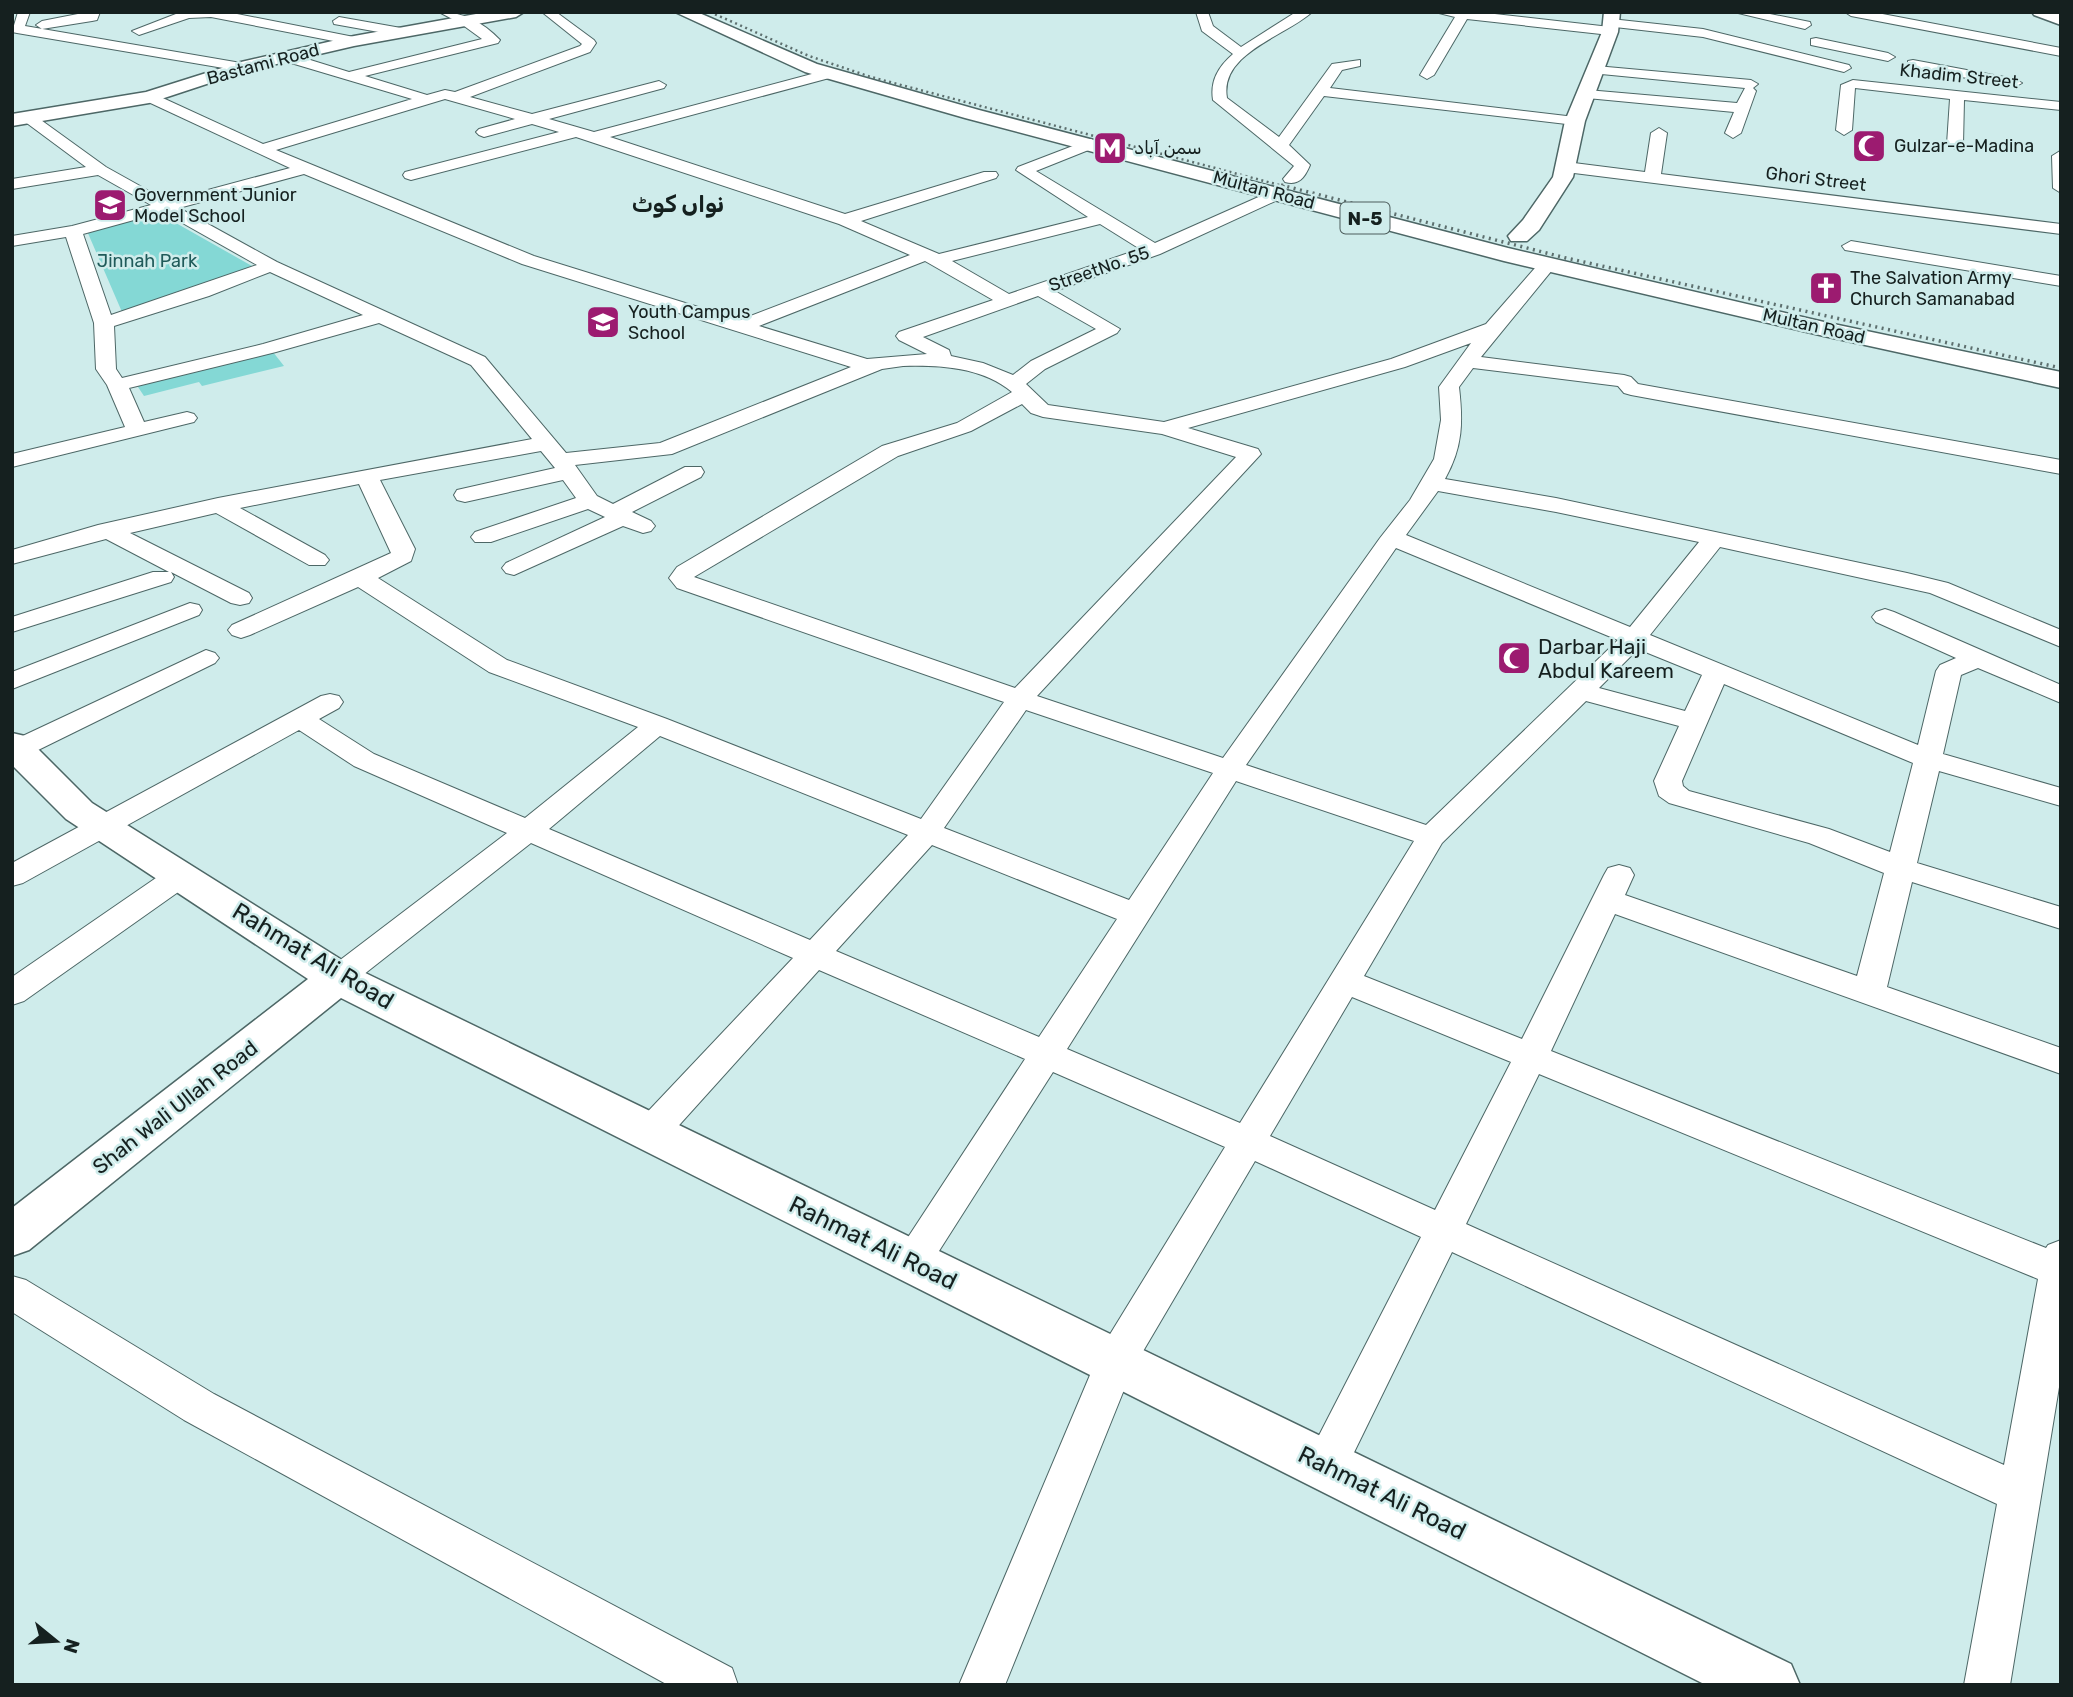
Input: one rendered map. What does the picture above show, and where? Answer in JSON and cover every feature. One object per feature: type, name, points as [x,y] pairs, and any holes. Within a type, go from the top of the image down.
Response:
[{"type":"main road","name":"Bastami Road","points":[[21,119],[149,97],[241,67],[354,41],[516,12]]},
{"type":"main road","name":"Multan Road","points":[[683,12],[724,21],[753,23],[843,58],[921,83],[1548,264],[1824,329],[2061,380]]},
{"type":"main road","points":[[2038,19],[2061,20]]},
{"type":"main road","points":[[1519,236],[1531,225],[1563,177],[1575,121],[1596,69],[1609,20]]},
{"type":"main road","name":"Multan Road","points":[[724,21],[790,61],[828,74],[1091,145],[1519,236],[1766,294]]},
{"type":"main road","name":"Rahmat Ali Road","points":[[15,747],[79,811],[338,978],[1770,1685]]},
{"type":"main road","name":"Shah Wali Ullah Road","points":[[12,1236],[338,978]]},
{"type":"street","points":[[18,29],[24,12]]},
{"type":"street","points":[[18,29],[92,17],[94,12]]},
{"type":"street","points":[[348,76],[493,40],[465,20],[445,12]]},
{"type":"street","points":[[455,97],[585,49],[589,43],[548,12]]},
{"type":"street","points":[[1202,12],[1207,28],[1241,54]]},
{"type":"street","points":[[1284,187],[1298,175],[1302,165],[1220,100],[1217,86],[1226,68],[1241,54],[1306,12]]},
{"type":"street","points":[[1441,12],[1675,26],[1844,68]]},
{"type":"street","points":[[1805,25],[1739,12],[1724,20],[1888,57]]},
{"type":"street","points":[[1851,12],[2061,52]]},
{"type":"street","points":[[139,31],[188,15],[211,13],[354,41]]},
{"type":"street","points":[[1427,75],[1464,14]]},
{"type":"street","points":[[1663,15],[1702,22]]},
{"type":"street","points":[[282,26],[327,17],[401,32]]},
{"type":"street","points":[[2038,19],[2061,31]]},
{"type":"street","points":[[128,20],[156,25]]},
{"type":"street","points":[[1670,46],[1675,26]]},
{"type":"street","points":[[74,38],[106,27]]},
{"type":"street","points":[[18,29],[241,67]]},
{"type":"street","points":[[271,44],[308,52]]},
{"type":"street","points":[[286,57],[426,99]]},
{"type":"street","points":[[1280,145],[1337,66],[1355,63]]},
{"type":"street","points":[[1913,64],[2033,85]]},
{"type":"street","points":[[1596,69],[1754,81],[1740,108],[1733,133]]},
{"type":"street","points":[[594,142],[828,74]]},
{"type":"street","points":[[609,84],[633,92]]},
{"type":"street","name":"Khadim Street","points":[[1844,130],[1849,85],[1853,84],[2061,106]]},
{"type":"street","points":[[484,132],[659,85]]},
{"type":"street","points":[[1320,91],[1575,121]]},
{"type":"street","points":[[263,149],[444,94],[576,132],[594,142],[845,220],[931,257],[1008,301]]},
{"type":"street","points":[[1587,94],[1740,108]]},
{"type":"street","points":[[1955,144],[1957,95]]},
{"type":"street","points":[[149,97],[305,169],[528,260],[866,365],[907,359],[960,362],[989,370],[1020,388],[1037,409],[1043,411],[1165,428],[1250,454],[1020,699],[927,831],[650,1133]]},
{"type":"street","points":[[21,119],[100,170],[271,266],[478,361],[559,458],[589,501],[627,518]]},
{"type":"street","points":[[411,175],[576,132]]},
{"type":"street","points":[[1653,178],[1659,133]]},
{"type":"street","points":[[1091,145],[1024,170],[1154,250]]},
{"type":"street","points":[[2060,156],[2061,188]]},
{"type":"street","name":"Ghori Street","points":[[1566,167],[2061,229]]},
{"type":"street","points":[[12,241],[73,231],[305,169]]},
{"type":"street","points":[[12,184],[100,170]]},
{"type":"street","points":[[845,220],[990,175]]},
{"type":"street","name":"StreetNo. 55","points":[[941,360],[942,354],[906,336],[1154,250],[1284,187]]},
{"type":"street","points":[[739,327],[931,257],[1103,218]]},
{"type":"street","points":[[73,231],[104,323],[111,377],[136,431]]},
{"type":"street","points":[[1851,246],[2061,281]]},
{"type":"street","points":[[912,1262],[1229,770],[1420,502],[1445,459],[1452,420],[1449,387],[1493,328],[1548,264]]},
{"type":"street","points":[[104,323],[202,292],[271,266]]},
{"type":"street","points":[[1040,289],[1110,329],[1038,365],[1020,388],[964,427],[890,451],[686,572],[681,578],[687,583],[1020,699],[1431,837]]},
{"type":"street","points":[[111,377],[269,348],[379,317]]},
{"type":"street","points":[[111,377],[275,326]]},
{"type":"street","points":[[1165,428],[1398,363],[1493,328]]},
{"type":"street","points":[[1468,361],[1624,381],[1632,389],[2061,467]]},
{"type":"street","points":[[12,556],[106,530],[366,475],[664,449],[877,364]]},
{"type":"street","points":[[12,461],[187,418]]},
{"type":"street","points":[[465,495],[559,458]]},
{"type":"street","points":[[514,568],[627,518],[693,472]]},
{"type":"street","points":[[241,630],[402,556],[403,549],[366,475]]},
{"type":"street","points":[[1431,483],[1556,505],[1939,588],[2061,639]]},
{"type":"street","points":[[483,537],[589,501]]},
{"type":"street","points":[[218,505],[317,560]]},
{"type":"street","points":[[106,530],[240,598]]},
{"type":"street","points":[[1392,538],[1928,759],[2061,797]]},
{"type":"street","points":[[982,1685],[1115,1362],[1431,837],[1635,638],[1713,540]]},
{"type":"street","points":[[360,577],[498,666],[657,724],[1136,915]]},
{"type":"street","points":[[12,625],[162,578]]},
{"type":"street","points":[[12,681],[190,610]]},
{"type":"street","points":[[1885,617],[2061,695]]},
{"type":"street","points":[[15,747],[206,658]]},
{"type":"street","points":[[1869,993],[1950,671],[1978,658]]},
{"type":"street","points":[[1716,672],[1668,781],[1669,790],[1679,797],[1819,836],[1901,868],[2061,918]]},
{"type":"street","points":[[1580,691],[1695,722]]},
{"type":"street","points":[[12,876],[330,702]]},
{"type":"street","points":[[300,718],[364,760],[1444,1228],[2020,1493]]},
{"type":"street","points":[[338,978],[528,831],[657,724]]},
{"type":"street","points":[[12,993],[180,876]]},
{"type":"street","points":[[1326,1465],[1613,887],[1869,993],[2061,1060]]},
{"type":"street","points":[[1344,981],[2059,1263],[1987,1685]]},
{"type":"street","points":[[12,1292],[199,1407],[715,1685]]},
{"type":"green space","name":"Jinnah Park","points":[[160,214],[252,266],[192,290],[122,312],[87,231]]},
{"type":"green space","points":[[273,352],[284,366],[202,386],[199,382],[144,396],[136,384]]},
{"type":"railway","points":[[710,12],[809,56],[871,77],[1287,187]]},
{"type":"railway","points":[[1281,185],[1566,258],[2061,368]]},
{"type":"place","name":"Gulzar-e-Madina","points":[[1869,146]]},
{"type":"place","name":"سمن آباد","points":[[1110,148]]},
{"type":"place","name":"Government Junior Model School","points":[[110,205]]},
{"type":"place","name":"The Salvation Army Church Samanabad","points":[[1826,288]]},
{"type":"place","name":"Youth Campus School","points":[[603,322]]},
{"type":"place","name":"Darbar Haji Abdul Kareem","points":[[1514,658]]},
{"type":"district","name":"نواں کوٹ","points":[[678,204]]}]
